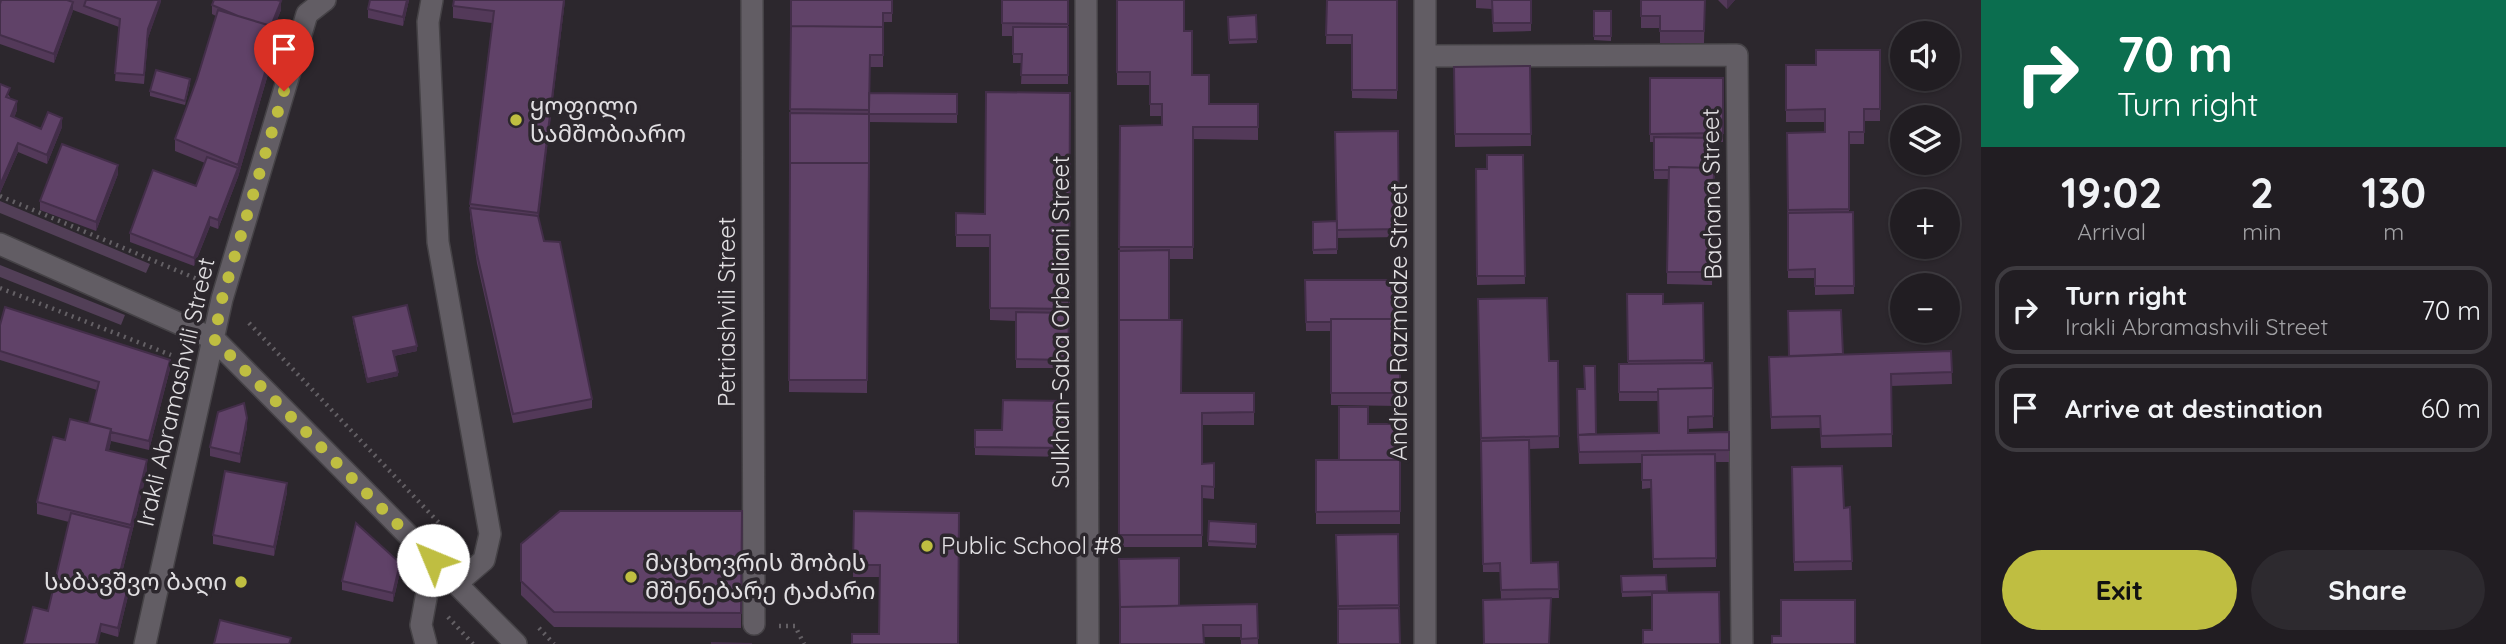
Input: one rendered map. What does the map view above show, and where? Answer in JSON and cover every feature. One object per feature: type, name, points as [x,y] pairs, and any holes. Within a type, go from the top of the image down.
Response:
[{"type":"street","name":"Irakli Abramashvili Street","points":[[145,644],[222,299],[307,14],[325,0]]},
{"type":"street","points":[[432,0],[428,22],[438,242],[490,534],[484,560],[456,584]]},
{"type":"street","name":"Petriashvili Street","points":[[752,0],[754,624]]},
{"type":"street","name":"Sulkhan-Saba Orbeliani Street","points":[[1086,0],[1088,644]]},
{"type":"street","name":"Andrea Razmadze Street","points":[[1425,0],[1425,644]]},
{"type":"street","name":"Bachana Street","points":[[1425,56],[1737,55],[1742,644]]},
{"type":"street","points":[[0,244],[214,339],[516,644]]},
{"type":"street","points":[[426,644],[421,625],[433,560]]},
{"type":"path","points":[[0,196],[203,281]]},
{"type":"path","points":[[0,288],[171,355]]},
{"type":"path","points":[[248,323],[479,564]]},
{"type":"path","points":[[536,624],[554,644]]},
{"type":"path","points":[[754,624],[795,626],[804,644]]},
{"type":"shaded area","points":[[0,201],[150,264],[146,273],[0,213]]},
{"type":"shaded area","points":[[0,265],[125,315],[121,325],[0,277]]},
{"type":"building","points":[[1,0],[73,2],[54,54],[0,35]]},
{"type":"building","points":[[86,0],[159,0],[148,29],[144,75],[115,73],[120,19],[84,6]]},
{"type":"building","points":[[214,0],[281,1],[271,26],[212,5]]},
{"type":"building","points":[[370,0],[407,0],[403,17],[368,9]]},
{"type":"building","name":"ყოფილი სამშობიარო","points":[[454,0],[564,0],[538,213],[470,204],[494,11],[453,6]]},
{"type":"building","points":[[791,0],[892,0],[892,13],[883,13],[883,27],[791,26]]},
{"type":"building","points":[[1002,0],[1068,0],[1068,24],[1002,23]]},
{"type":"building","points":[[1117,0],[1184,0],[1184,31],[1192,31],[1192,75],[1209,75],[1209,104],[1258,104],[1258,127],[1193,127],[1193,247],[1119,247],[1120,126],[1162,125],[1162,104],[1150,104],[1150,72],[1117,72]]},
{"type":"building","points":[[1327,0],[1397,0],[1397,90],[1352,90],[1352,35],[1326,35]]},
{"type":"building","points":[[1492,0],[1531,0],[1531,23],[1493,23]]},
{"type":"building","points":[[1641,0],[1705,0],[1704,31],[1660,31],[1660,16],[1641,16]]},
{"type":"building","points":[[218,10],[278,28],[238,165],[175,139]]},
{"type":"building","points":[[1594,11],[1611,11],[1611,36],[1594,36]]},
{"type":"building","points":[[1256,15],[1257,39],[1229,40],[1228,17]]},
{"type":"building","points":[[791,26],[883,27],[883,55],[870,55],[869,110],[790,109]]},
{"type":"building","points":[[1013,27],[1068,27],[1068,75],[1021,75],[1022,54],[1013,54]]},
{"type":"building","points":[[1816,50],[1880,50],[1880,109],[1864,109],[1864,132],[1849,132],[1849,209],[1788,210],[1787,133],[1825,132],[1825,109],[1786,110],[1786,65],[1816,65]]},
{"type":"building","points":[[1530,66],[1531,134],[1455,134],[1454,67]]},
{"type":"building","points":[[156,70],[190,79],[185,101],[150,91]]},
{"type":"building","points":[[1650,78],[1723,78],[1723,133],[1650,134]]},
{"type":"building","points":[[0,84],[10,88],[6,97],[17,101],[11,116],[41,129],[48,112],[62,118],[47,155],[18,143],[0,185]]},
{"type":"building","points":[[986,92],[1070,93],[1069,309],[990,308],[990,235],[956,235],[956,213],[985,214]]},
{"type":"building","points":[[869,93],[957,94],[957,114],[869,114]]},
{"type":"building","points":[[790,113],[869,114],[869,163],[790,163]]},
{"type":"building","points":[[1398,131],[1399,229],[1337,230],[1335,132]]},
{"type":"building","points":[[1654,137],[1715,138],[1714,171],[1714,168],[1669,167],[1669,170],[1654,170]]},
{"type":"building","points":[[62,144],[118,165],[96,222],[40,201]]},
{"type":"building","points":[[1487,155],[1523,155],[1525,276],[1477,276],[1476,169],[1487,169]]},
{"type":"building","points":[[207,157],[238,168],[218,220],[210,217],[194,258],[130,233],[153,170],[196,186]]},
{"type":"building","points":[[790,163],[869,163],[867,380],[789,380]]},
{"type":"building","points":[[1669,167],[1714,168],[1712,272],[1667,272]]},
{"type":"building","points":[[470,208],[538,216],[544,241],[560,242],[592,399],[513,414],[477,254]]},
{"type":"building","points":[[1853,212],[1854,286],[1815,286],[1815,269],[1788,270],[1788,213]]},
{"type":"building","points":[[1337,221],[1337,249],[1313,250],[1313,222]]},
{"type":"building","points":[[1169,250],[1169,320],[1119,320],[1119,251]]},
{"type":"building","points":[[1305,280],[1401,280],[1400,320],[1331,319],[1331,322],[1306,322]]},
{"type":"building","points":[[1627,294],[1663,294],[1663,304],[1703,303],[1704,360],[1628,361]]},
{"type":"building","points":[[1547,298],[1549,361],[1558,361],[1559,436],[1481,438],[1478,299]]},
{"type":"building","points":[[407,305],[417,346],[393,351],[398,372],[367,379],[353,317]]},
{"type":"building","points":[[5,307],[170,360],[149,441],[111,432],[111,429],[89,423],[99,382],[0,351],[0,325]]},
{"type":"building","points":[[1841,310],[1843,354],[1789,356],[1788,311]]},
{"type":"building","points":[[1016,312],[1069,313],[1068,360],[1016,359]]},
{"type":"building","points":[[1331,319],[1400,319],[1400,393],[1331,393]]},
{"type":"building","points":[[1119,320],[1182,320],[1181,393],[1254,393],[1254,412],[1202,413],[1202,464],[1214,463],[1214,487],[1202,486],[1202,535],[1119,535]]},
{"type":"building","points":[[1951,351],[1952,372],[1891,374],[1892,434],[1821,436],[1820,416],[1771,417],[1769,357]]},
{"type":"building","points":[[1712,363],[1713,388],[1619,392],[1619,364]]},
{"type":"building","points":[[1584,366],[1595,366],[1596,434],[1578,435],[1578,438],[1577,389],[1585,389]]},
{"type":"building","points":[[1713,388],[1713,416],[1688,417],[1688,433],[1729,432],[1729,450],[1579,452],[1578,435],[1659,433],[1658,389]]},
{"type":"building","points":[[1003,400],[1068,401],[1067,448],[975,447],[975,430],[1002,430]]},
{"type":"building","points":[[244,403],[247,418],[240,454],[210,447],[218,412]]},
{"type":"building","points":[[1339,407],[1368,407],[1368,424],[1400,424],[1400,460],[1339,460]]},
{"type":"building","points":[[70,419],[111,429],[106,450],[147,460],[131,525],[37,502],[53,437],[65,440]]},
{"type":"building","points":[[1529,440],[1531,563],[1558,562],[1559,589],[1501,590],[1500,563],[1483,564],[1481,441]]},
{"type":"building","points":[[1715,454],[1716,558],[1653,559],[1651,480],[1642,480],[1642,455]]},
{"type":"building","points":[[1316,460],[1400,460],[1400,511],[1316,512]]},
{"type":"building","points":[[1842,466],[1844,508],[1850,507],[1852,561],[1794,562],[1792,467]]},
{"type":"building","points":[[225,471],[287,483],[274,547],[213,535]]},
{"type":"building","name":"მაცხოვრის შობის მშენებარე ტაძარი","points":[[560,511],[742,511],[741,613],[554,612],[521,581],[521,544]]},
{"type":"building","points":[[854,511],[959,513],[958,644],[852,644],[852,634],[879,634],[880,565],[853,565]]},
{"type":"building","points":[[71,513],[131,528],[117,585],[128,587],[118,628],[101,624],[96,644],[24,644],[33,607],[48,611]]},
{"type":"building","points":[[1209,521],[1256,524],[1256,544],[1208,541]]},
{"type":"building","points":[[356,523],[400,563],[393,593],[342,581]]},
{"type":"building","points":[[1398,534],[1399,605],[1338,606],[1336,535]]},
{"type":"building","points":[[1179,558],[1179,606],[1120,607],[1120,610],[1119,559]]},
{"type":"building","points":[[1666,575],[1667,591],[1622,592],[1621,576]]},
{"type":"building","points":[[1719,592],[1720,644],[1643,644],[1643,630],[1652,630],[1652,593]]},
{"type":"building","points":[[1551,598],[1549,644],[1484,644],[1483,600]]},
{"type":"building","points":[[1781,600],[1855,600],[1855,644],[1772,644],[1772,636],[1781,636]]},
{"type":"building","points":[[1257,604],[1258,638],[1241,639],[1241,625],[1203,625],[1204,644],[1120,644],[1120,607]]},
{"type":"building","points":[[1399,608],[1400,644],[1338,644],[1338,609]]},
{"type":"building","points":[[220,620],[291,638],[289,644],[214,644]]},
{"type":"place","name":"ყოფილი სამშობიარო","points":[[516,120]]},
{"type":"place","name":"Public School #8","points":[[927,546]]},
{"type":"place","name":"მაცხოვრის შობის მშენებარე ტაძარი","points":[[631,577]]},
{"type":"place","name":"საბავშვო ბაღი","points":[[241,582]]},
{"type":"route","points":[[284,91],[222,299],[214,339],[433,560]]}]
